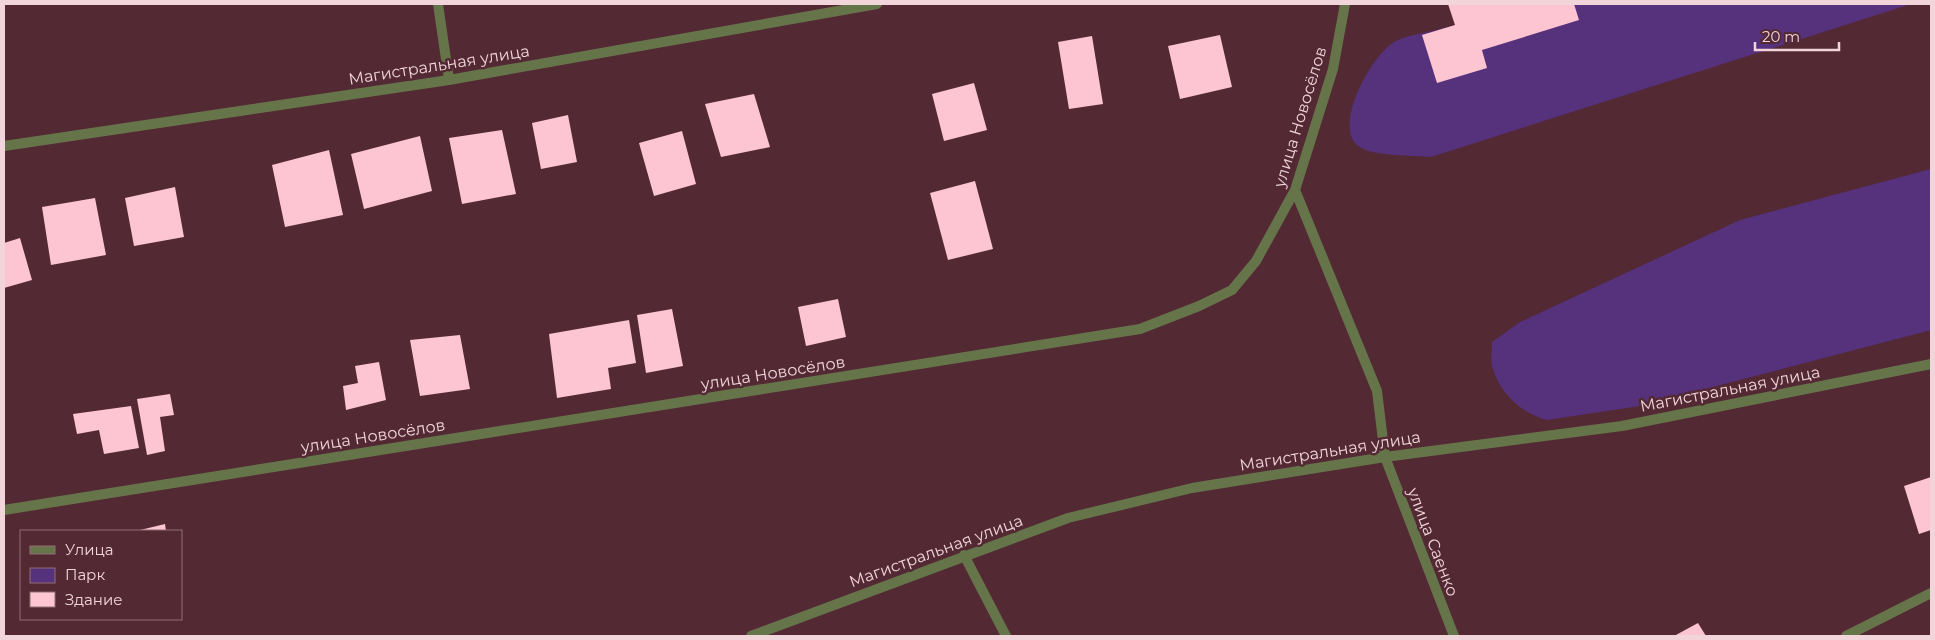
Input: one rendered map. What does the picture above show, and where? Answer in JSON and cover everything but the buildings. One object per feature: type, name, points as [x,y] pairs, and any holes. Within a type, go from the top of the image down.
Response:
[{"type":"street","points":[[438,4],[449,80]]},
{"type":"street","name":"Магистральная улица","points":[[4,146],[449,80],[877,4]]},
{"type":"street","name":"улица Новосёлов","points":[[4,510],[1140,329],[1199,306],[1232,290],[1256,261],[1296,190],[1334,70],[1344,4]]},
{"type":"street","name":"улица Саенко","points":[[1296,190],[1377,390],[1385,457],[1454,636]]},
{"type":"street","name":"Магистральная улица","points":[[752,636],[964,555],[1068,518],[1192,488],[1385,457],[1622,426],[1931,364]]},
{"type":"street","points":[[964,555],[1006,636]]},
{"type":"street","points":[[1846,636],[1931,593]]},
{"type":"green space","points":[[1516,4],[1911,4],[1431,157],[1381,154],[1363,149],[1357,145],[1351,135],[1350,121],[1353,106],[1367,73],[1387,48],[1396,41],[1407,37],[1469,21]]},
{"type":"green space","points":[[1931,169],[1931,330],[1640,406],[1547,420],[1521,408],[1501,387],[1493,369],[1492,342],[1520,322],[1740,220]]}]
